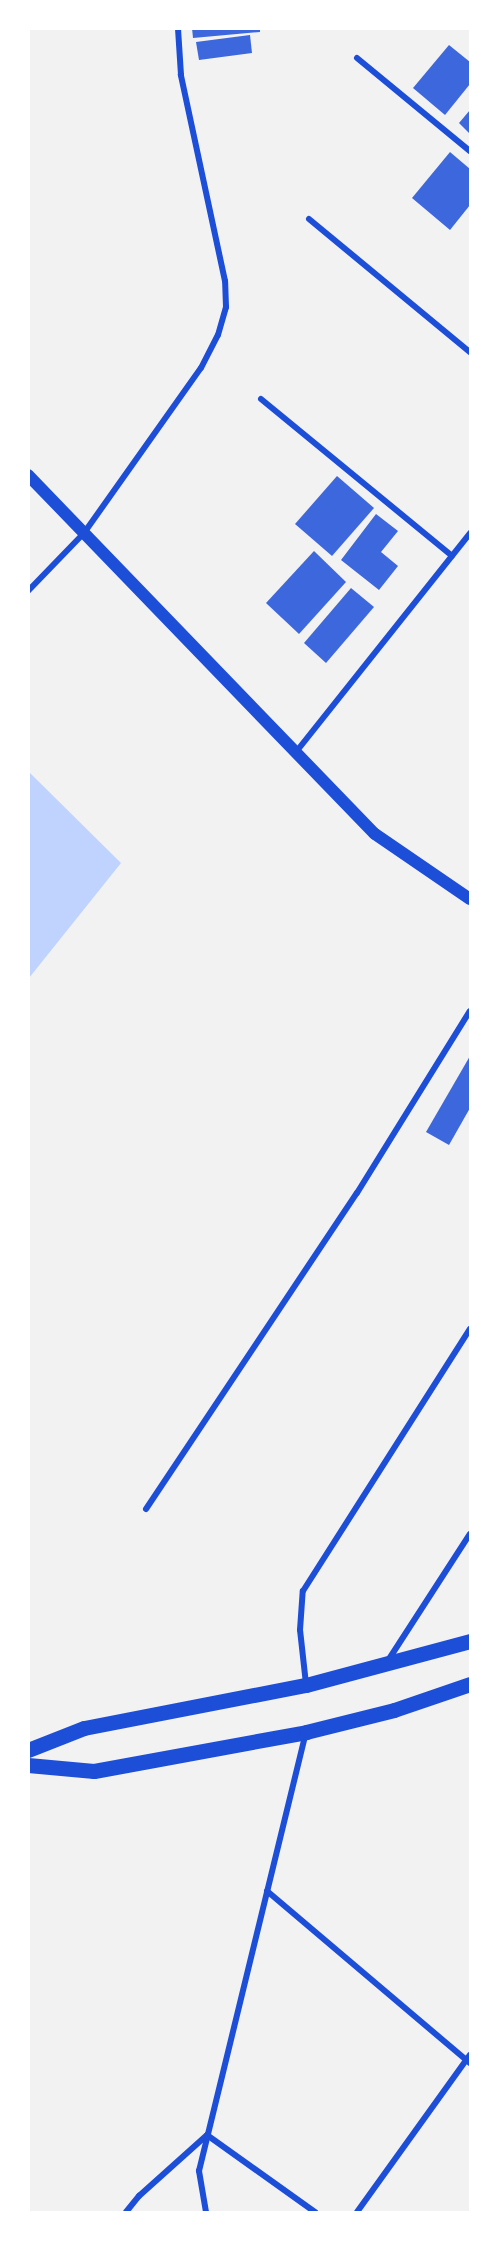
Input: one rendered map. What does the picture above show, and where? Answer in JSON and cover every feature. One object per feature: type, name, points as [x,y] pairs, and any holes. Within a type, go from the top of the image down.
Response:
[{"type":"main road","points":[[28,475],[375,834],[471,898]]},
{"type":"main road","points":[[28,1750],[84,1728],[306,1685],[384,1667],[471,1641]]},
{"type":"main road","points":[[28,1765],[94,1771],[306,1732],[394,1710],[471,1684]]},
{"type":"street","points":[[28,591],[84,533],[201,368],[218,335],[226,307],[225,281],[181,75],[178,28]]},
{"type":"street","points":[[357,58],[471,151]]},
{"type":"street","points":[[309,219],[471,352]]},
{"type":"street","points":[[261,399],[452,556]]},
{"type":"street","points":[[296,752],[471,533]]},
{"type":"street","points":[[146,1509],[357,1193],[471,1011]]},
{"type":"street","points":[[306,1685],[300,1605],[307,1583],[471,1329]]},
{"type":"street","points":[[384,1667],[471,1534]]},
{"type":"street","points":[[206,2212],[199,2171],[306,1732]]},
{"type":"street","points":[[267,1891],[469,2059],[357,2212]]},
{"type":"street","points":[[126,2212],[207,2135]]},
{"type":"street","points":[[207,2135],[315,2212]]},
{"type":"water","points":[[29,772],[121,863],[29,978]]},
{"type":"building","points":[[192,28],[260,28],[260,32],[193,38]]},
{"type":"building","points":[[250,35],[252,53],[199,60],[196,42]]},
{"type":"building","points":[[449,45],[470,62],[470,84],[445,115],[413,88]]},
{"type":"building","points":[[470,110],[470,134],[459,123]]},
{"type":"building","points":[[450,152],[470,169],[470,205],[450,230],[412,198]]},
{"type":"building","points":[[337,476],[374,508],[332,556],[295,524]]},
{"type":"building","points":[[376,514],[398,531],[381,552],[398,566],[379,590],[341,560]]},
{"type":"building","points":[[314,551],[346,582],[299,634],[266,603]]},
{"type":"building","points":[[351,588],[374,607],[326,663],[304,643]]},
{"type":"building","points":[[470,1056],[470,1108],[449,1145],[426,1132]]}]
